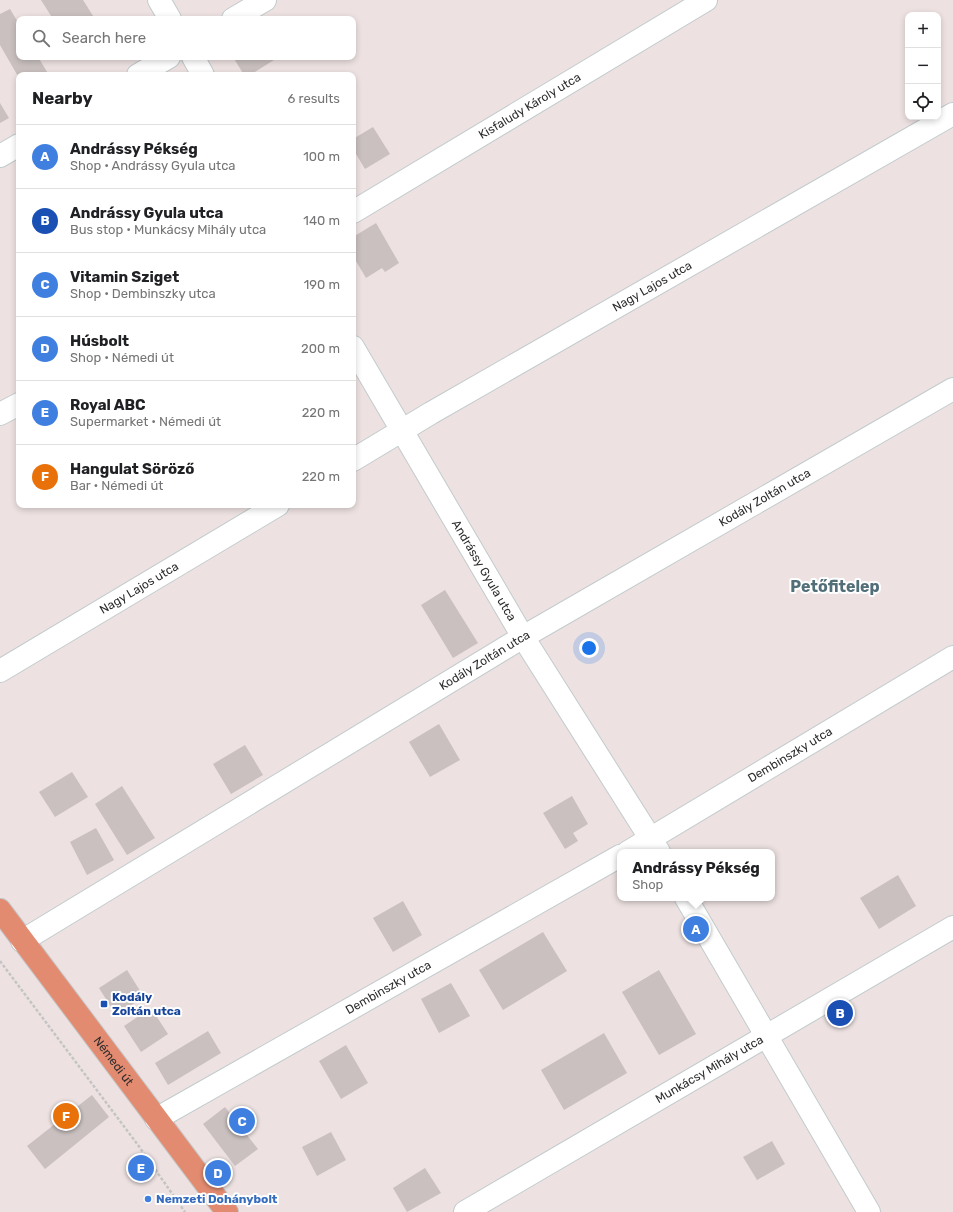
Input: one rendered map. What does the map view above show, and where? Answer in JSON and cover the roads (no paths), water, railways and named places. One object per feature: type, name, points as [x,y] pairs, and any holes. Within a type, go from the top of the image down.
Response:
[{"type":"main road","name":"Némedi út","points":[[0,910],[227,1212]]},
{"type":"street","points":[[159,0],[168,16]]},
{"type":"street","points":[[238,16],[265,0]]},
{"type":"street","name":"Kisfaludy Károly utca","points":[[356,210],[706,0]]},
{"type":"street","points":[[143,72],[164,60]]},
{"type":"street","points":[[195,60],[201,72]]},
{"type":"street","name":"Nagy Lajos utca","points":[[356,458],[953,114]]},
{"type":"street","points":[[0,156],[16,147]]},
{"type":"street","name":"Andrássy Gyula utca","points":[[356,352],[523,637],[655,845]]},
{"type":"street","name":"Kodály Zoltán utca","points":[[22,941],[523,637],[953,389]]},
{"type":"street","points":[[0,414],[16,406]]},
{"type":"street","name":"Nagy Lajos utca","points":[[0,671],[273,508]]},
{"type":"street","name":"Dembinszky utca","points":[[640,849],[655,845],[953,657]]},
{"type":"street","name":"Dembinszky utca","points":[[156,1119],[617,858]]},
{"type":"street","points":[[688,901],[869,1212]]},
{"type":"street","name":"Munkácsy Mihály utca","points":[[465,1212],[953,927]]},
{"type":"place","name":"Andrássy Pékség","points":[[696,929]]},
{"type":"place","name":"Kodály Zoltán utca","points":[[104,1004]]},
{"type":"place","name":"Andrássy Gyula utca","points":[[840,1013]]},
{"type":"place","name":"Hangulat Söröző","points":[[66,1116]]},
{"type":"place","name":"Vitamin Sziget","points":[[242,1121]]},
{"type":"place","name":"Royal ABC","points":[[141,1168]]},
{"type":"place","name":"Húsbolt","points":[[218,1173]]},
{"type":"place","name":"Nemzeti Dohánybolt","points":[[148,1199]]},
{"type":"district","name":"Petőfitelep","points":[[835,586]]}]
